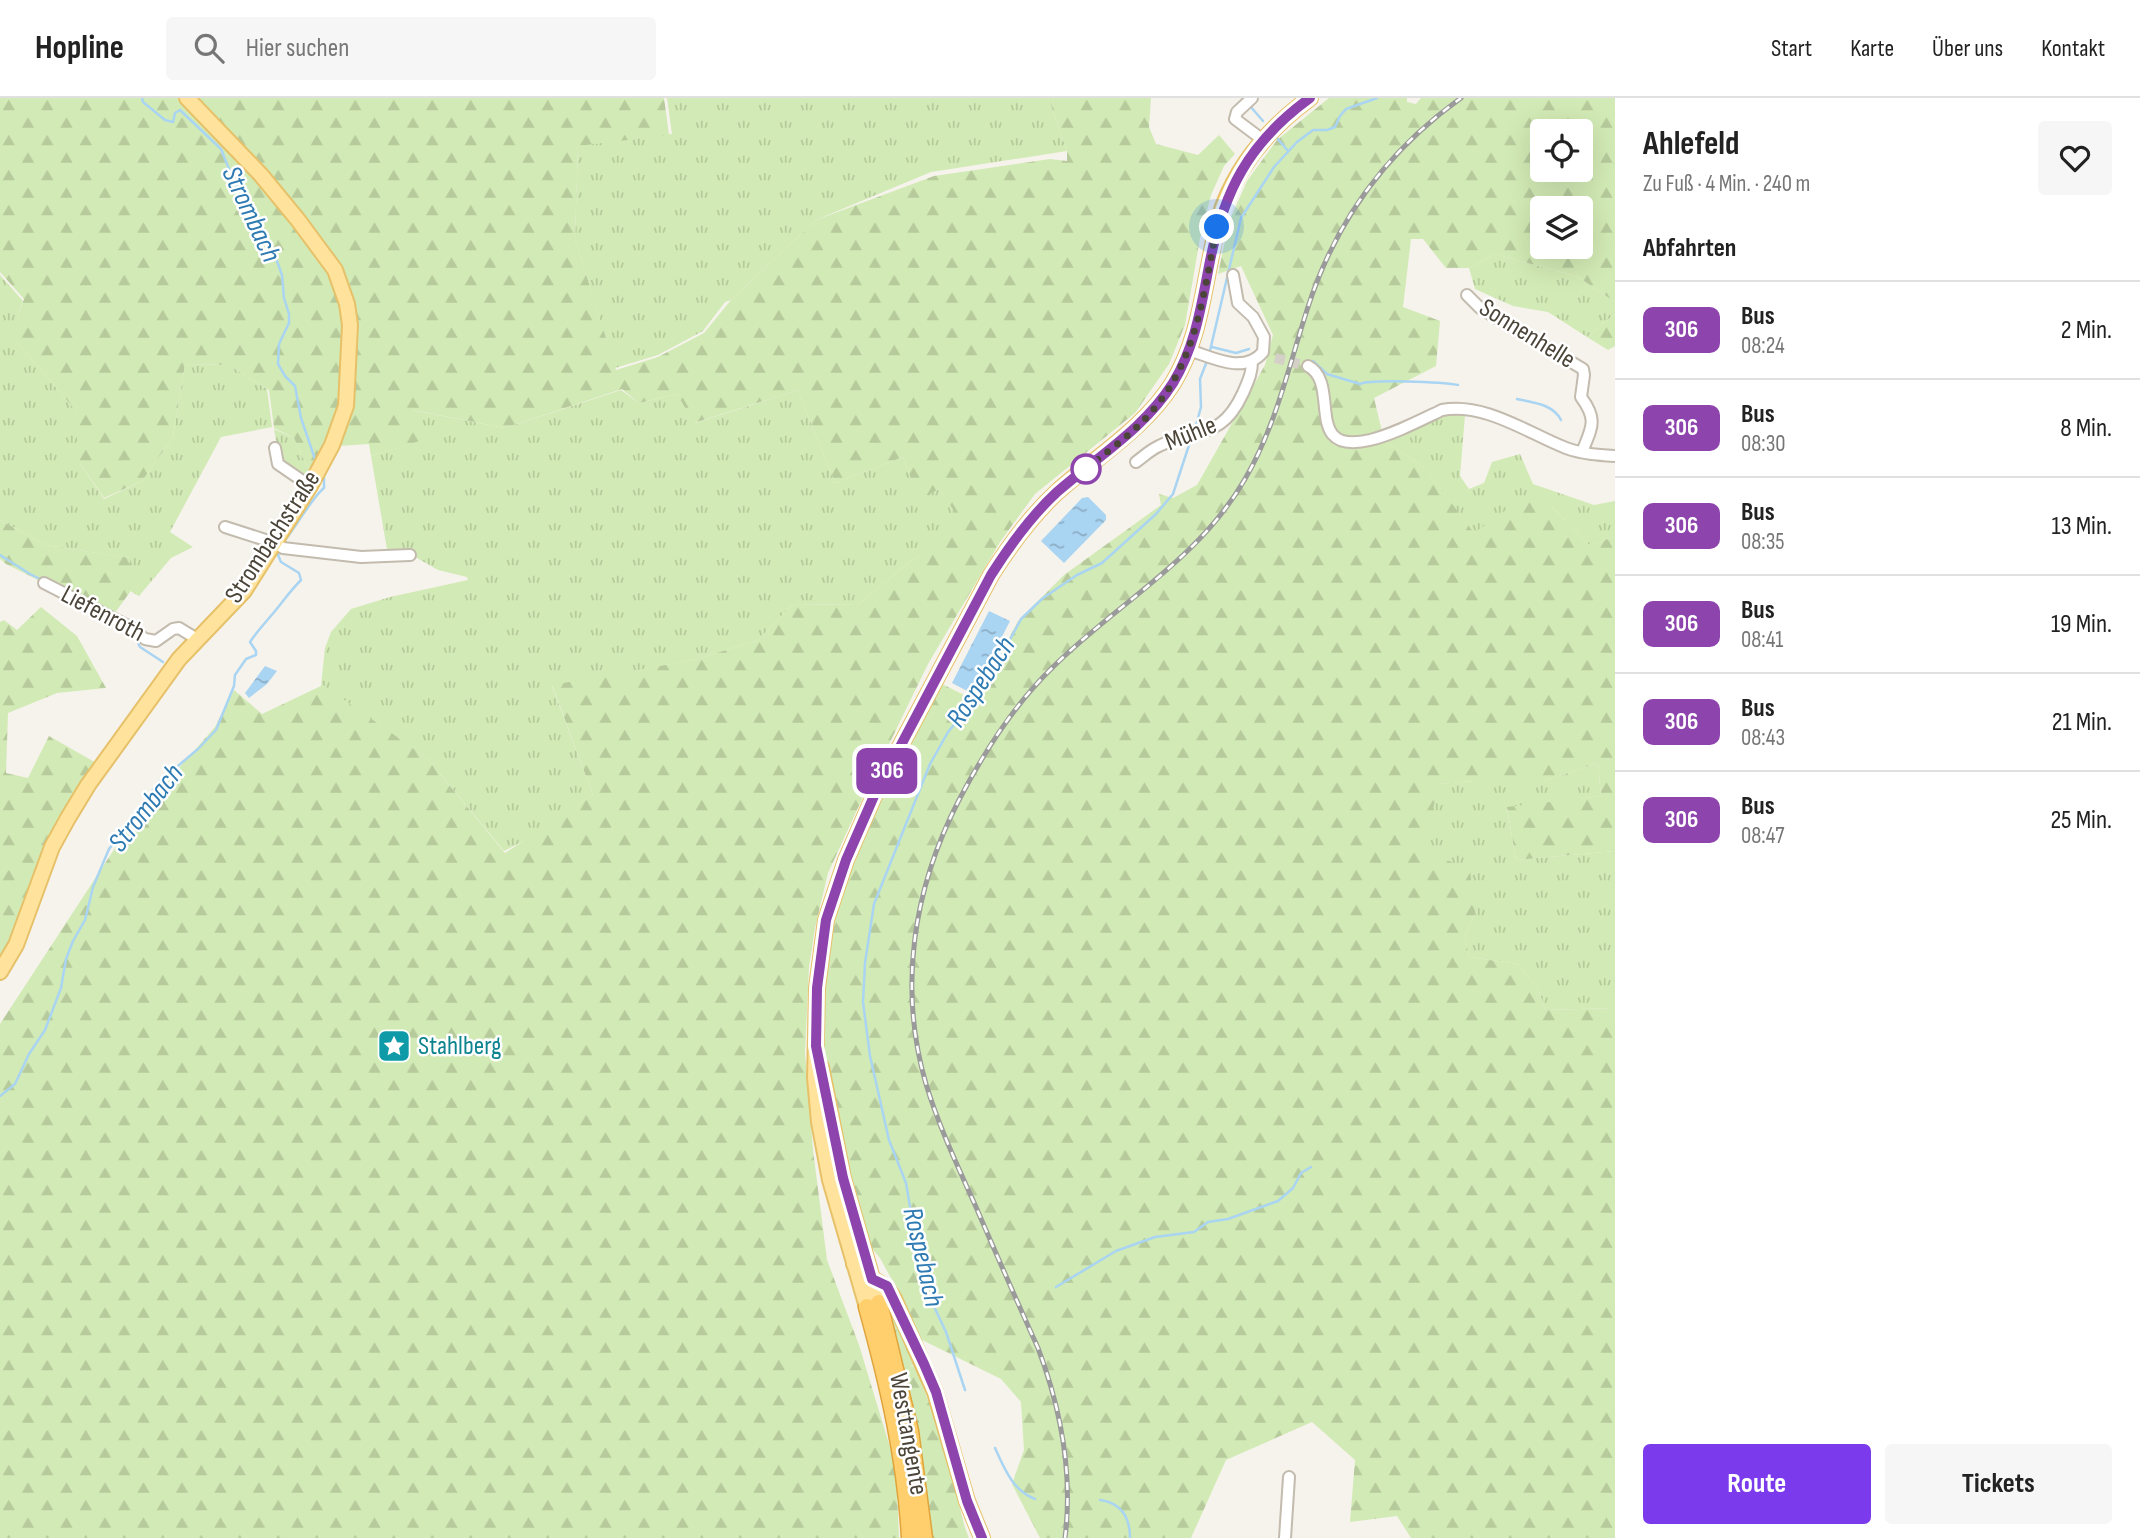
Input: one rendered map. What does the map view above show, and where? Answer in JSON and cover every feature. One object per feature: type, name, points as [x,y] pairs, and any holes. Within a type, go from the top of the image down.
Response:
[{"type":"highway","name":"Westtangente","points":[[880,1303],[908,1501],[910,1538]]},
{"type":"highway","name":"Westtangente","points":[[880,1303],[910,1430],[923,1538]]},
{"type":"main road","name":"Strombachstraße","points":[[0,972],[16,945],[52,847],[68,818],[155,690],[197,639],[244,591],[310,486],[332,445],[346,406],[350,326],[342,285],[335,270],[261,175],[187,98]]},
{"type":"main road","name":"Westtangente","points":[[880,1303],[853,1263],[830,1180],[819,1122],[815,1078],[817,988],[826,920],[846,860],[874,796],[991,575],[1011,543],[1057,493],[1124,438],[1157,405],[1196,352],[1199,317],[1224,204],[1263,140],[1293,110],[1310,98]]},
{"type":"main road","name":"Westtangente","points":[[816,1046],[843,1178],[880,1303]]},
{"type":"main road","points":[[853,1263],[859,1271],[872,1279]]},
{"type":"main road","points":[[880,1303],[936,1392],[967,1501],[982,1538]]},
{"type":"street","points":[[1252,98],[1237,112],[1236,119],[1263,140]]},
{"type":"street","points":[[1196,352],[1238,364],[1252,361],[1263,352],[1264,337],[1253,317],[1238,303],[1233,275]]},
{"type":"street","name":"Sonnenhelle","points":[[1467,295],[1480,308],[1583,369],[1581,397],[1591,411],[1593,420],[1582,452]]},
{"type":"street","points":[[1263,352],[1275,358]]},
{"type":"street","name":"Mühle","points":[[1136,462],[1158,446],[1186,435],[1209,430],[1229,418],[1252,373],[1252,361]]},
{"type":"street","points":[[1308,366],[1314,369],[1321,381],[1325,420],[1330,433],[1339,439],[1369,440],[1442,410],[1454,408],[1505,420],[1568,448],[1615,456]]},
{"type":"street","points":[[275,448],[278,464],[310,486]]},
{"type":"street","points":[[225,527],[283,548],[361,557],[410,555]]},
{"type":"street","name":"Liefenroth","points":[[44,583],[132,628],[145,639],[156,641],[179,628],[197,639]]},
{"type":"street","points":[[1284,1538],[1289,1477]]},
{"type":"green space","points":[[0,98],[178,98],[259,179],[332,275],[344,303],[343,403],[326,448],[311,475],[294,438],[274,428],[269,390],[229,365],[185,364],[173,437],[142,481],[104,498],[77,459],[77,412],[17,342],[17,318],[24,299],[0,272]]},
{"type":"green space","points":[[193,98],[664,98],[669,135],[578,146],[575,239],[616,370],[658,357],[704,333],[731,300],[816,220],[934,176],[1050,159],[1067,161],[1067,151],[1049,100],[1044,98],[1151,98],[1149,127],[1156,144],[1198,155],[1219,135],[1235,154],[1224,166],[1211,195],[1200,238],[1185,325],[1169,364],[1135,413],[1035,494],[1000,542],[928,664],[828,873],[809,967],[805,1053],[813,1150],[827,1260],[859,1345],[896,1467],[899,1538],[0,1538],[0,1024],[134,819],[215,727],[234,690],[262,714],[323,685],[427,758],[505,853],[593,795],[552,685],[694,660],[758,640],[793,604],[858,605],[908,563],[964,525],[939,489],[919,500],[903,457],[835,483],[798,390],[694,423],[677,394],[639,403],[622,389],[505,428],[413,410],[420,441],[371,456],[369,444],[338,446],[351,409],[338,268]]},
{"type":"green space","points":[[667,98],[1044,98],[1049,100],[1067,151],[931,172],[816,220],[731,300],[725,302],[703,331],[658,355],[615,368],[575,239],[578,145],[672,134]]},
{"type":"green space","points":[[1329,98],[1407,98],[1407,102],[1416,104],[1421,98],[1615,98],[1615,302],[1578,277],[1495,254],[1469,268],[1446,268],[1423,239],[1411,239],[1403,307],[1440,321],[1436,366],[1374,398],[1384,440],[1426,469],[1474,533],[1521,499],[1550,505],[1590,546],[1615,536],[1615,851],[1516,860],[1507,807],[1601,796],[1598,763],[1543,781],[1439,784],[1423,850],[1470,870],[1475,914],[1465,936],[1469,957],[1518,964],[1539,991],[1545,1010],[1615,1008],[1615,1538],[1411,1538],[1397,1516],[1350,1522],[1355,1460],[1312,1422],[1226,1460],[1191,1538],[1040,1538],[1012,1484],[1024,1450],[1021,1402],[1001,1379],[918,1338],[896,1287],[880,1258],[869,1245],[849,1179],[827,1076],[822,1029],[822,1002],[831,926],[842,886],[882,794],[940,683],[976,701],[1018,621],[1064,575],[1161,505],[1159,494],[1173,498],[1197,485],[1265,365],[1273,335],[1241,266],[1218,274],[1229,222],[1247,181],[1277,140]]},
{"type":"green space","points":[[1495,254],[1578,277],[1615,302],[1615,314],[1587,337],[1548,312],[1513,306],[1475,289],[1469,268]]},
{"type":"green space","points":[[0,275],[23,301],[17,318],[17,342],[77,412],[77,459],[104,499],[142,481],[173,437],[185,364],[229,365],[267,389],[272,427],[221,437],[170,532],[193,547],[171,558],[139,596],[130,591],[129,558],[46,545],[0,520]]},
{"type":"green space","points":[[1615,314],[1615,346],[1608,350],[1587,337]]},
{"type":"green space","points":[[621,390],[639,403],[677,394],[695,423],[798,390],[835,483],[903,457],[919,499],[939,489],[965,525],[908,563],[858,605],[793,604],[758,640],[694,660],[552,686],[593,795],[531,837],[504,851],[427,758],[321,686],[325,648],[331,632],[351,609],[390,597],[468,580],[467,577],[438,570],[410,554],[388,555],[371,456],[419,441],[412,410],[505,428]]},
{"type":"green space","points":[[1437,415],[1465,415],[1460,476],[1469,489],[1484,483],[1492,462],[1520,454],[1533,484],[1594,505],[1615,501],[1615,536],[1590,546],[1550,505],[1474,534],[1426,469],[1384,440]]},
{"type":"green space","points":[[274,429],[294,438],[311,475],[306,482],[280,464]]},
{"type":"green space","points":[[0,520],[46,545],[130,558],[130,592],[112,617],[6,564],[0,559]]},
{"type":"green space","points":[[41,607],[77,636],[106,688],[57,693],[8,713],[6,773],[28,778],[49,736],[98,764],[0,965],[0,622],[4,620],[17,630]]},
{"type":"green space","points":[[1598,763],[1601,796],[1507,808],[1516,860],[1615,851],[1615,1008],[1545,1010],[1539,991],[1518,964],[1469,957],[1465,936],[1475,914],[1422,851],[1438,784],[1543,781]]},
{"type":"green space","points":[[885,1303],[888,1304],[916,1367],[912,1365],[902,1371]]},
{"type":"green space","points":[[908,1365],[916,1367],[942,1439],[969,1538],[929,1538],[902,1371]]},
{"type":"water","points":[[1088,497],[1106,515],[1106,520],[1064,563],[1041,541],[1082,498]]},
{"type":"water","points":[[989,611],[1010,621],[973,694],[952,683]]},
{"type":"water","points":[[265,666],[277,671],[267,684],[249,698],[245,693]]},
{"type":"waterway","name":"Strombach","points":[[142,98],[143,102],[165,120],[173,122],[175,113],[180,110],[221,149],[235,184],[270,242],[282,275],[289,314],[289,323],[279,344],[278,364],[295,386],[301,418],[316,462]]},
{"type":"waterway","name":"Rospebach","points":[[1209,355],[1241,218],[1274,167],[1297,142],[1313,130],[1335,127],[1346,109],[1377,98]]},
{"type":"waterway","points":[[1250,106],[1263,121]]},
{"type":"waterway","points":[[1277,138],[1288,151]]},
{"type":"waterway","points":[[1212,347],[1236,353],[1249,349]]},
{"type":"waterway","name":"Rospebach","points":[[1195,429],[1201,407],[1200,379],[1207,361]]},
{"type":"waterway","points":[[1313,361],[1327,374],[1360,384],[1392,381],[1458,385]]},
{"type":"waterway","points":[[1517,399],[1548,407],[1561,420]]},
{"type":"waterway","name":"Rospebach","points":[[965,1390],[946,1332],[923,1283],[906,1183],[889,1140],[870,1056],[863,1002],[865,963],[874,904],[930,764],[948,732],[981,693],[1021,619],[1043,598],[1077,575],[1102,563],[1156,514],[1173,494],[1191,439]]},
{"type":"waterway","name":"Strombach","points":[[283,543],[324,488],[324,477]]},
{"type":"waterway","name":"Strombach","points":[[0,1096],[15,1084],[29,1054],[45,1030],[61,988],[66,959],[85,920],[93,887],[109,849],[159,782],[216,730],[234,686],[235,675],[246,659],[256,655],[250,642],[301,580],[299,573],[281,562],[278,555],[280,550]]},
{"type":"waterway","points":[[0,555],[42,580]]},
{"type":"waterway","points":[[61,600],[112,624]]},
{"type":"waterway","points":[[134,635],[140,647],[163,662]]},
{"type":"waterway","points":[[1056,1287],[1116,1251],[1155,1237],[1194,1232],[1208,1222],[1228,1219],[1278,1201],[1293,1188],[1301,1173],[1311,1167]]},
{"type":"waterway","name":"Rospebach","points":[[995,1448],[1015,1485],[1035,1499]]},
{"type":"waterway","name":"Rospebach","points":[[1100,1500],[1114,1504],[1123,1512],[1130,1538]]},
{"type":"tunnel","points":[[1275,358],[1308,366]]},
{"type":"railway","points":[[1065,1538],[1066,1465],[1053,1394],[1038,1348],[943,1131],[926,1084],[917,1048],[912,975],[915,939],[930,868],[943,834],[969,782],[1000,730],[1025,698],[1077,645],[1180,558],[1226,508],[1245,479],[1265,438],[1320,275],[1349,217],[1387,164],[1434,119],[1461,98]]},
{"type":"bus line","name":"306","points":[[982,1538],[967,1501],[936,1392],[887,1286],[872,1279],[843,1178],[816,1046],[817,988],[826,920],[846,860],[874,796],[991,575],[1028,522],[1057,493],[1141,422],[1172,383],[1194,334],[1224,204],[1263,140],[1293,110],[1310,98]]},
{"type":"place","name":"Stahlberg","points":[[394,1046]]},
{"type":"route","points":[[1086,469],[1082,472],[1141,422],[1157,405],[1179,372],[1199,317],[1217,227]]}]
